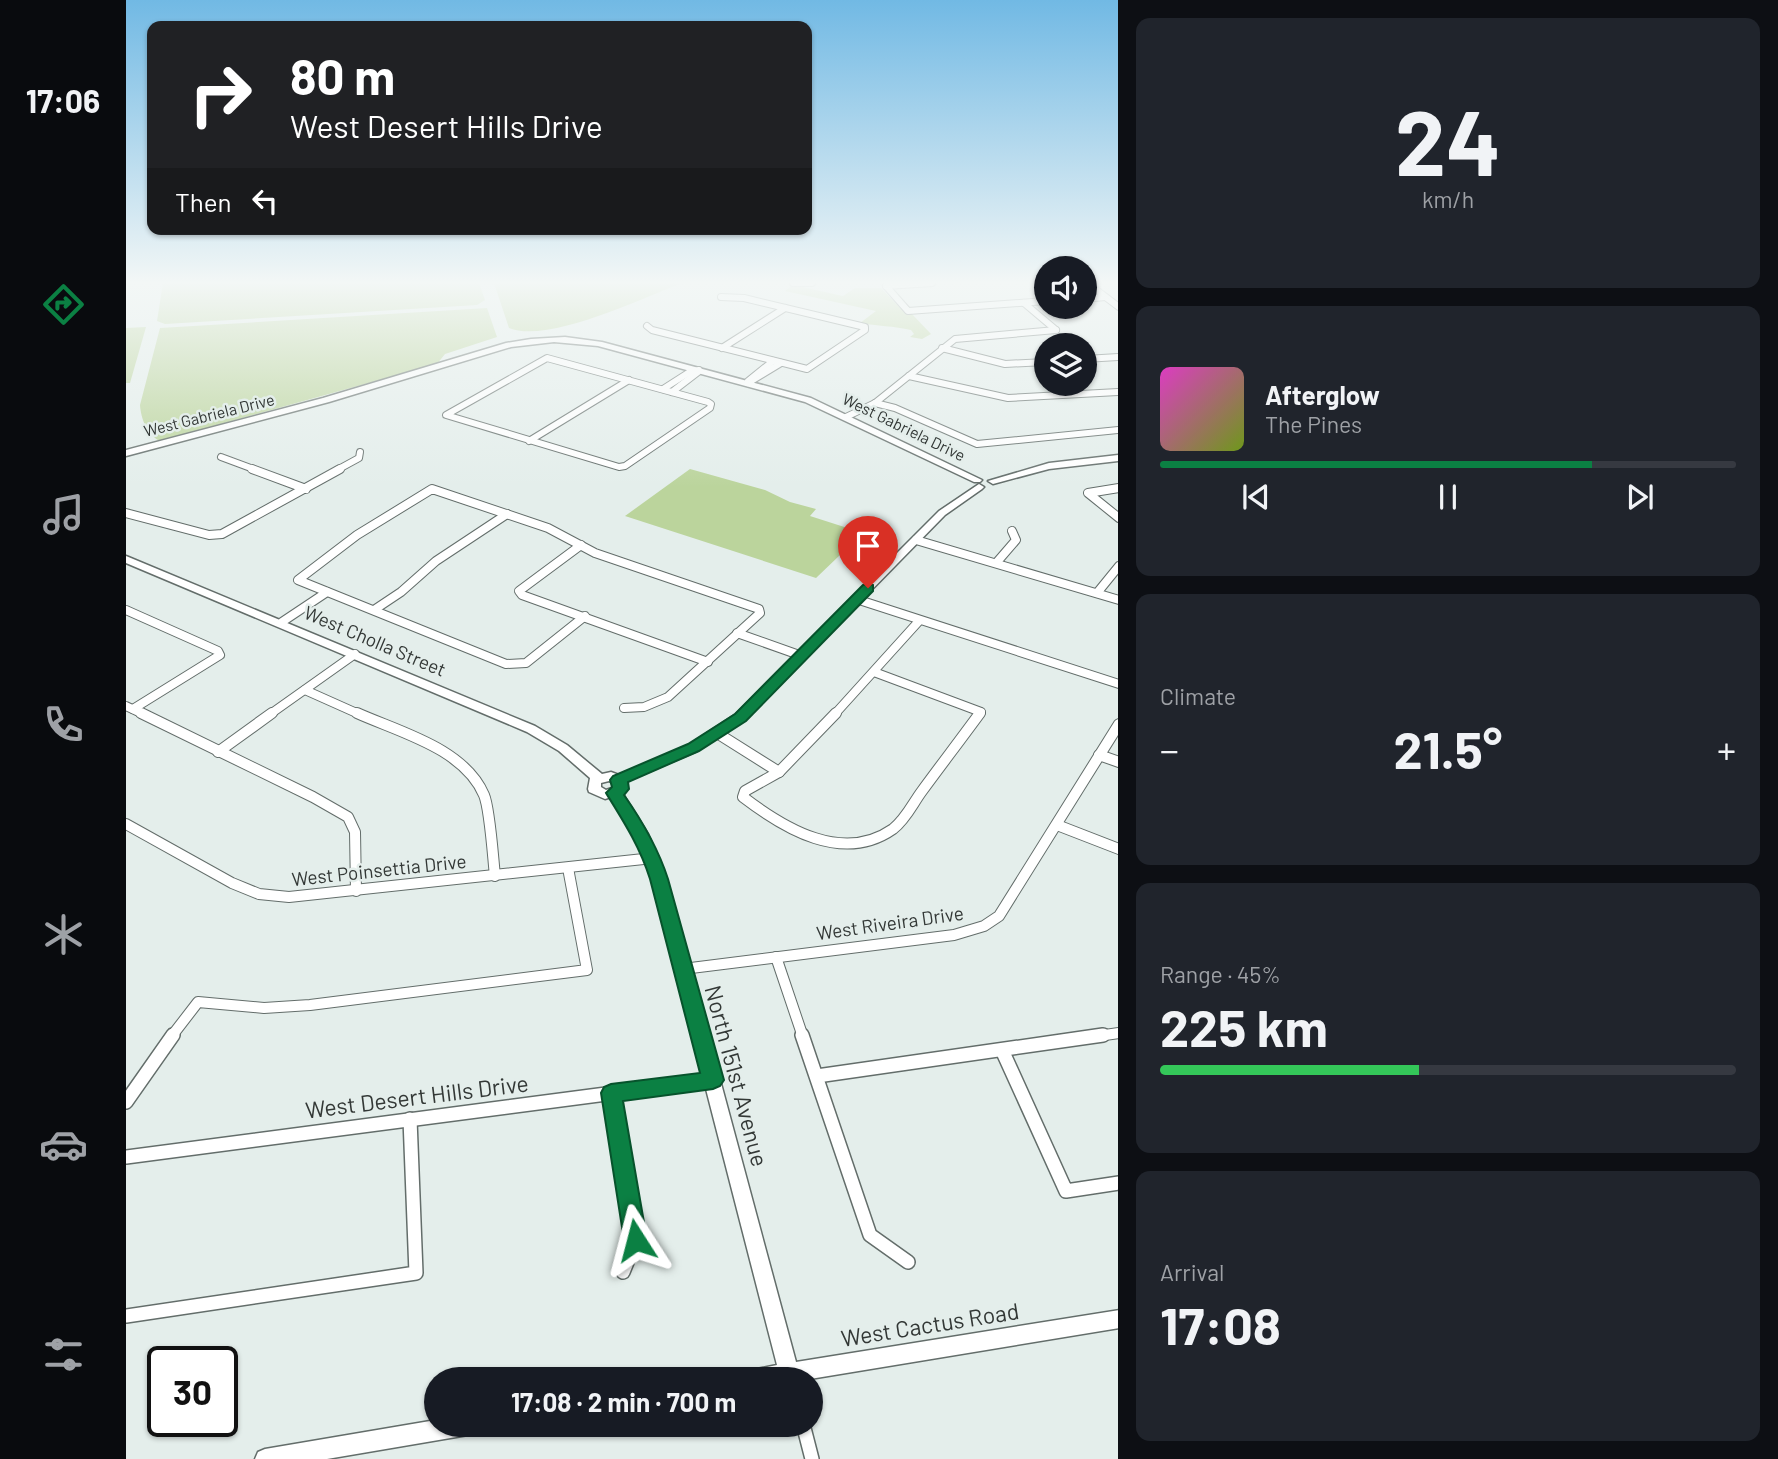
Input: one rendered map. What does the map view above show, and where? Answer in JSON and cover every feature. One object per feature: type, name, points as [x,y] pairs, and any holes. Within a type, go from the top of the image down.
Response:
[{"type":"street","name":"West Gabriela Drive","points":[[126,453],[270,416],[489,351]]},
{"type":"street","name":"West Gabriela Drive","points":[[626,351],[796,396],[846,417],[978,483]]},
{"type":"street","points":[[733,351],[807,369],[832,351]]},
{"type":"street","points":[[846,417],[875,403],[938,351]]},
{"type":"street","points":[[954,351],[1005,364],[1034,363]]},
{"type":"street","points":[[1097,358],[1118,357]]},
{"type":"street","points":[[547,358],[629,380],[711,404],[710,408],[625,466],[618,467],[446,415],[547,358]]},
{"type":"street","points":[[748,383],[749,378],[773,362]]},
{"type":"street","points":[[748,383],[781,363]]},
{"type":"street","points":[[663,389],[688,373],[699,370]]},
{"type":"street","points":[[672,392],[699,370]]},
{"type":"street","points":[[758,372],[766,374]]},
{"type":"street","points":[[909,376],[989,397],[1026,399],[1118,392]]},
{"type":"street","points":[[529,441],[629,380]]},
{"type":"street","points":[[875,403],[895,408],[977,444],[1118,430]]},
{"type":"street","points":[[126,513],[215,536],[306,489],[359,458],[360,452]]},
{"type":"street","points":[[221,457],[306,489]]},
{"type":"street","points":[[617,787],[693,748],[740,717],[947,508],[978,483],[993,488],[997,486],[993,481],[1049,466],[1118,458]]},
{"type":"street","points":[[1118,488],[1088,493],[1118,518]]},
{"type":"street","points":[[584,616],[526,663],[517,666],[298,580],[357,535],[432,489],[548,528],[595,553],[759,608],[760,613],[668,697],[644,707],[624,708]]},
{"type":"street","points":[[374,610],[401,592],[436,561],[507,514]]},
{"type":"street","points":[[997,562],[1016,540],[1012,531]]},
{"type":"street","points":[[916,540],[1118,600]]},
{"type":"street","points":[[581,545],[519,591],[522,595],[708,662]]},
{"type":"street","name":"West Cholla Street","points":[[126,559],[282,622],[531,729],[563,748],[598,778],[593,786],[597,792],[605,795],[617,787]]},
{"type":"street","points":[[1097,593],[1118,566]]},
{"type":"street","points":[[282,622],[327,592]]},
{"type":"street","points":[[856,599],[1118,684]]},
{"type":"street","points":[[126,610],[218,651],[220,655],[130,708]]},
{"type":"street","points":[[874,671],[981,712],[896,827],[873,839],[855,844],[822,842],[800,833],[743,797],[746,791],[779,772],[801,752],[919,621]]},
{"type":"street","points":[[737,633],[802,656]]},
{"type":"street","points":[[218,752],[355,654]]},
{"type":"street","points":[[305,690],[439,750],[461,764],[484,795],[495,876]]},
{"type":"street","points":[[130,708],[313,797],[348,817],[355,832],[356,891]]},
{"type":"street","name":"West Riveira Drive","points":[[683,969],[954,935],[984,926],[999,916],[1118,724]]},
{"type":"street","points":[[717,733],[779,772]]},
{"type":"street","points":[[1099,755],[1118,762]]},
{"type":"street","name":"North 151st Avenue","points":[[617,787],[653,859],[788,1367]]},
{"type":"street","name":"West Poinsettia Drive","points":[[126,824],[232,883],[259,894],[289,897],[653,859]]},
{"type":"street","points":[[1057,825],[1118,849]]},
{"type":"street","points":[[126,1102],[141,1077],[198,1002],[264,1008],[310,1005],[587,970],[568,868]]},
{"type":"street","points":[[776,957],[870,1235],[908,1262]]},
{"type":"street","points":[[817,1076],[1118,1033]]},
{"type":"street","points":[[1002,1050],[1066,1191],[1118,1183]]},
{"type":"street","name":"West Desert Hills Drive","points":[[126,1157],[713,1080]]},
{"type":"street","points":[[611,1093],[636,1240],[623,1272]]},
{"type":"street","points":[[126,1316],[416,1273],[410,1119]]},
{"type":"street","name":"West Cactus Road","points":[[823,1370],[1118,1319]]},
{"type":"street","points":[[265,1459],[424,1432]]},
{"type":"street","points":[[806,1437],[812,1459]]},
{"type":"green space","points":[[126,351],[139,351],[130,383],[126,383]]},
{"type":"green space","points":[[154,351],[454,351],[445,354],[437,364],[160,441],[148,431],[140,405]]},
{"type":"green space","points":[[690,469],[765,490],[790,502],[816,509],[810,516],[863,533],[816,578],[625,516]]},
{"type":"route","points":[[636,1240],[611,1093],[713,1080],[659,879],[636,824],[615,793],[621,789],[619,780],[693,748],[740,717],[868,588]]}]
